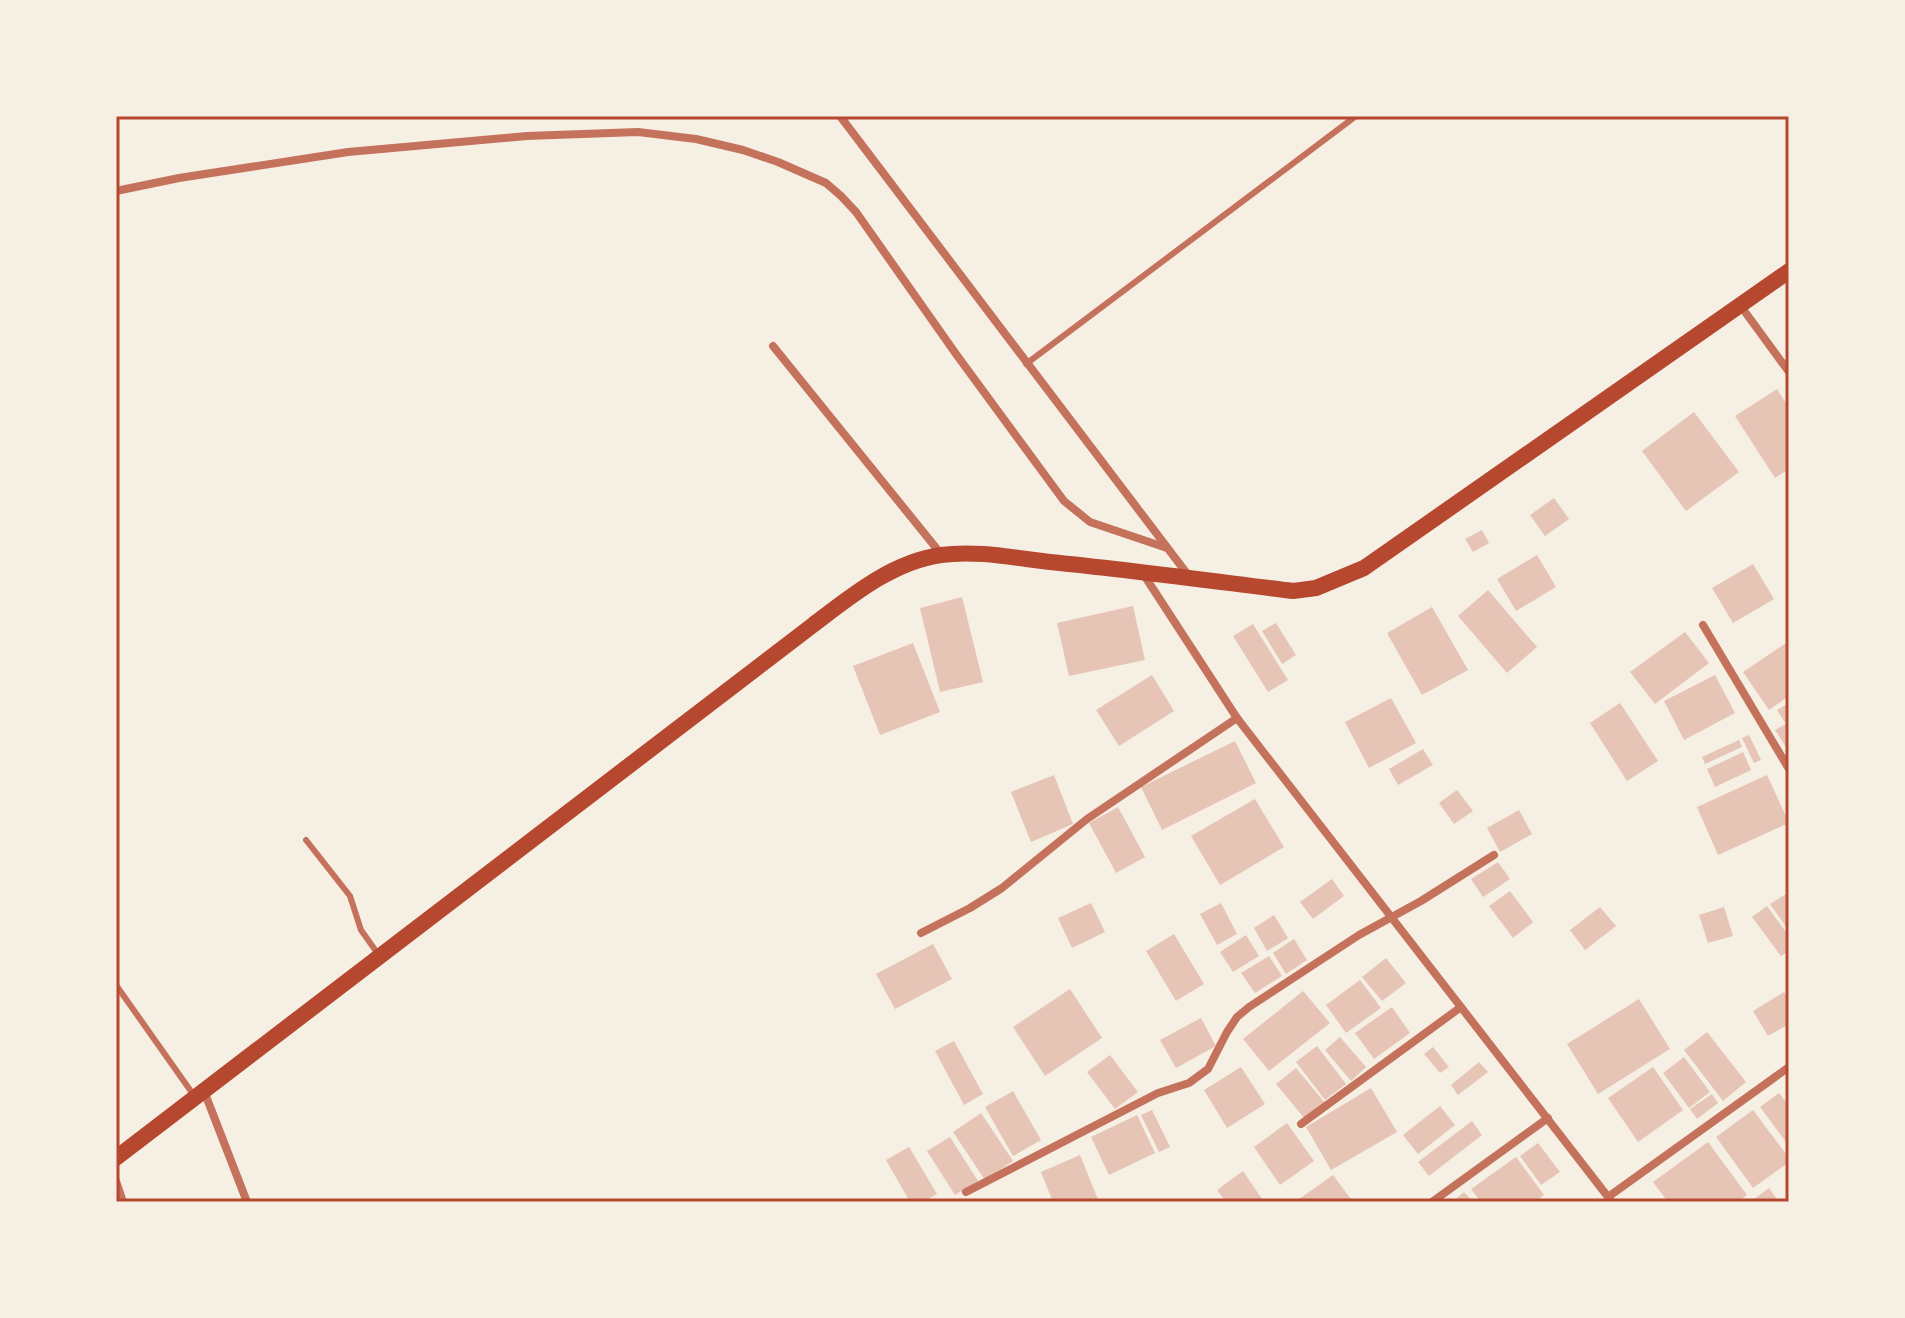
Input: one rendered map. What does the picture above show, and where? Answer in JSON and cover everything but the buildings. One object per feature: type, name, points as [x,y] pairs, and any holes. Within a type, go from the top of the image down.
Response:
[{"type":"main road","points":[[116,1158],[846,600],[885,574],[941,555],[972,554],[1141,571],[1293,591],[1316,588],[1364,568],[1789,271]]},
{"type":"street","points":[[840,116],[1191,579]]},
{"type":"street","points":[[116,191],[348,152],[527,136],[638,132],[696,139],[743,150],[826,183],[856,212],[1064,501],[1090,522],[1167,548]]},
{"type":"street","points":[[1740,305],[1789,372]]},
{"type":"street","points":[[773,346],[941,555]]},
{"type":"street","points":[[1141,571],[1237,718],[1610,1200],[1789,1067]]},
{"type":"street","points":[[1703,625],[1789,769]]},
{"type":"street","points":[[921,933],[1002,888],[1087,819],[1237,718]]},
{"type":"street","points":[[966,1192],[1158,1093],[1189,1083],[1208,1069],[1227,1032],[1237,1017],[1249,1007],[1359,935],[1494,855]]},
{"type":"street","points":[[1301,1124],[1461,1007]]},
{"type":"street","points":[[199,1093],[247,1202]]},
{"type":"street","points":[[1432,1202],[1548,1118]]},
{"type":"street","points":[[116,1181],[123,1202]]},
{"type":"lane","points":[[1026,364],[1356,116]]},
{"type":"lane","points":[[306,840],[350,896],[361,930],[378,956]]},
{"type":"lane","points":[[116,985],[199,1093]]}]
